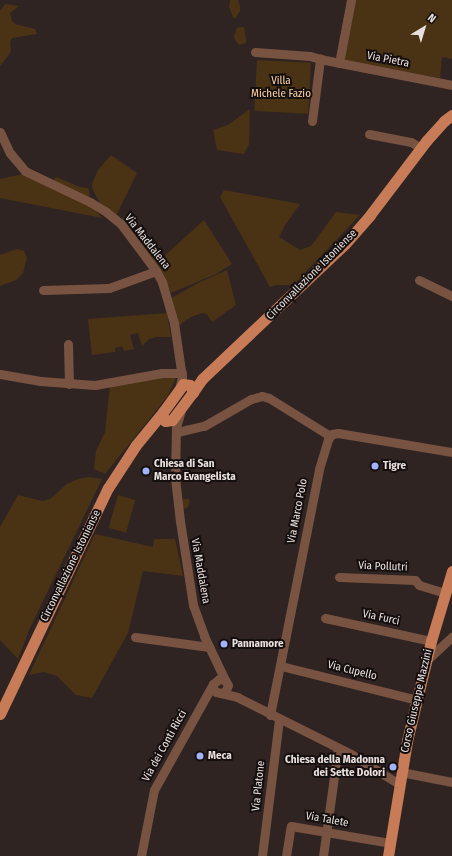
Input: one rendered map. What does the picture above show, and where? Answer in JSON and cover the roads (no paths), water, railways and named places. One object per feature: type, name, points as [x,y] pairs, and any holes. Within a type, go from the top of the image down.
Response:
[{"type":"main road","name":"Circonvallazione Istoniense","points":[[185,383],[202,379],[345,244],[370,215],[421,148],[438,128],[452,115]]},
{"type":"main road","points":[[170,423],[183,406],[185,383]]},
{"type":"main road","points":[[170,423],[185,383]]},
{"type":"main road","name":"Circonvallazione Istoniense","points":[[0,714],[108,488],[136,445],[154,425],[170,423]]},
{"type":"main road","name":"Corso Giuseppe Mazzini","points":[[388,856],[401,772],[417,700],[431,641],[452,572]]},
{"type":"street","points":[[339,63],[351,0]]},
{"type":"street","name":"Via Pietra","points":[[255,52],[310,56],[452,85]]},
{"type":"street","points":[[312,121],[320,59]]},
{"type":"street","name":"Via Maddalena","points":[[0,132],[10,153],[25,171],[90,202],[105,211],[121,224],[156,271],[162,282],[168,300],[185,383]]},
{"type":"street","points":[[369,134],[411,142],[421,148]]},
{"type":"street","points":[[43,290],[109,288],[156,271]]},
{"type":"street","points":[[419,280],[452,296]]},
{"type":"street","points":[[68,344],[69,384]]},
{"type":"street","points":[[0,374],[69,384],[95,386],[162,373],[185,383]]},
{"type":"street","points":[[170,423],[204,426],[251,399],[262,396],[269,398],[330,436],[338,433],[452,452]]},
{"type":"street","name":"Via Maddalena","points":[[170,423],[180,521],[193,605],[209,647],[219,667],[220,682]]},
{"type":"street","name":"Via Marco Polo","points":[[270,715],[281,666],[317,476],[325,445],[330,436]]},
{"type":"street","name":"Via Pollutri","points":[[339,578],[415,580],[419,585],[446,592]]},
{"type":"street","name":"Via Furci","points":[[325,618],[431,641]]},
{"type":"street","points":[[135,637],[209,647]]},
{"type":"street","points":[[427,660],[452,638]]},
{"type":"street","name":"Via Cupello","points":[[281,666],[417,700]]},
{"type":"street","points":[[220,682],[215,691],[237,697]]},
{"type":"street","points":[[206,697],[222,693],[226,690],[220,682]]},
{"type":"street","points":[[220,682],[237,697],[279,720],[362,760],[399,784]]},
{"type":"street","name":"Via dei Conti Ricci","points":[[141,856],[154,790],[206,697],[220,682]]},
{"type":"street","name":"Via Platone","points":[[262,856],[279,720]]},
{"type":"street","points":[[323,856],[338,748]]},
{"type":"street","points":[[401,772],[452,782]]},
{"type":"street","name":"Via Talete","points":[[286,856],[290,826],[390,843]]},
{"type":"place","name":"Tigre","points":[[375,466]]},
{"type":"place","name":"Chiesa di San Marco Evangelista","points":[[146,471]]},
{"type":"place","name":"Pannamore","points":[[224,644]]},
{"type":"place","name":"Meca","points":[[200,756]]},
{"type":"place","name":"Chiesa della Madonna dei Sette Dolori","points":[[393,767]]},
{"type":"park label","name":"Villa Michele Fazio","points":[[281,88]]}]
